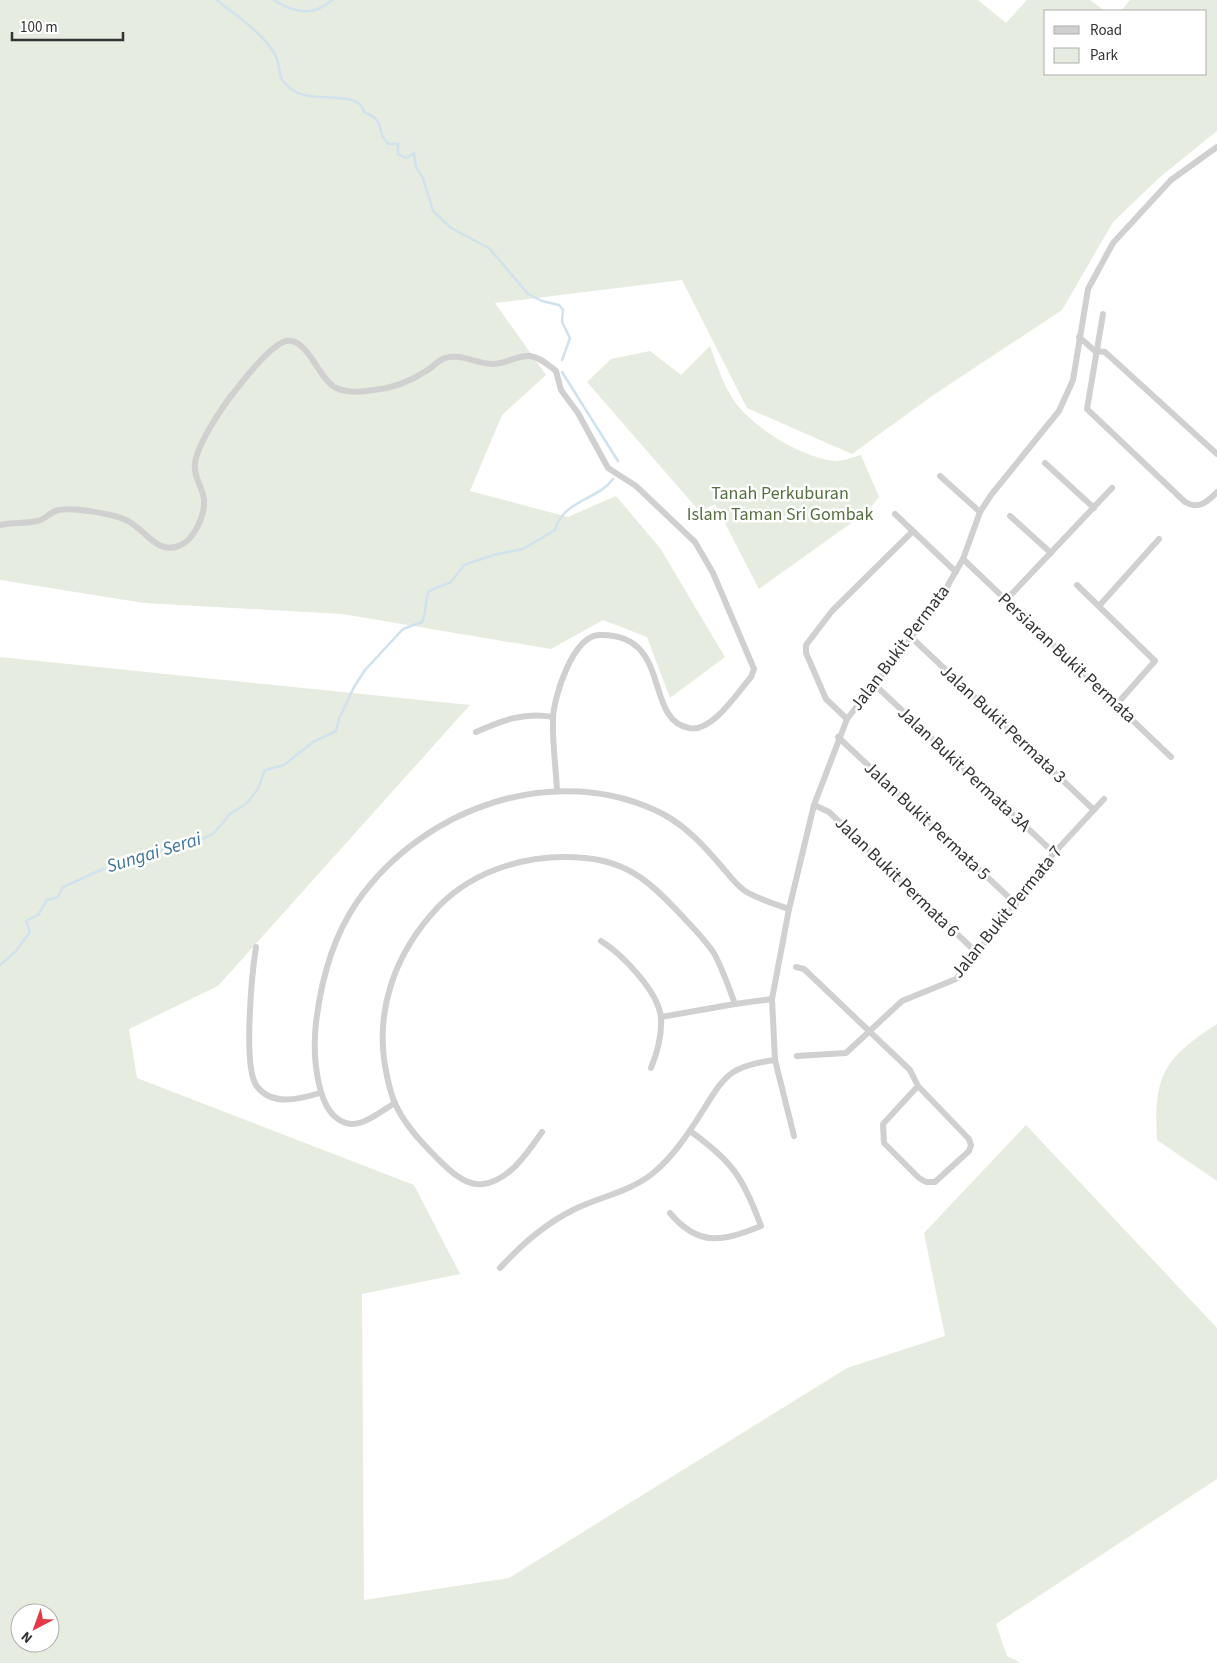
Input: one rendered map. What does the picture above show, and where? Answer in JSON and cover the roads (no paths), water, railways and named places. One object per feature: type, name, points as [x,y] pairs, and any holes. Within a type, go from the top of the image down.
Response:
[{"type":"street","name":"Jalan Bukit Permata","points":[[794,1136],[775,1060],[772,999],[789,910],[814,805],[838,737],[847,719],[912,638],[956,572],[963,559],[980,512],[991,494],[1059,411],[1073,380],[1088,289],[1113,243],[1170,180],[1217,146]]},
{"type":"street","points":[[1103,314],[1095,351],[1087,409],[1185,502],[1196,507],[1203,505],[1217,492]]},
{"type":"street","points":[[1079,338],[1095,351],[1105,352],[1217,454]]},
{"type":"street","points":[[0,525],[27,521],[36,522],[44,519],[49,514],[68,508],[125,520],[138,528],[149,540],[163,547],[182,545],[202,518],[204,499],[196,480],[195,464],[199,450],[235,391],[268,354],[287,341],[303,346],[324,378],[336,388],[349,392],[374,390],[414,379],[444,358],[460,357],[496,364],[530,356],[546,362],[556,371],[561,390],[578,413],[608,468],[636,486],[695,542],[712,574],[754,669],[751,677],[711,723],[702,728],[688,728],[674,720],[665,708],[645,653],[634,643],[599,634],[584,641],[574,652],[553,717],[556,790]]},
{"type":"street","points":[[1045,463],[1094,508]]},
{"type":"street","points":[[940,476],[980,512]]},
{"type":"street","points":[[1006,600],[1112,488]]},
{"type":"street","points":[[895,514],[956,572]]},
{"type":"street","points":[[1010,516],[1051,553]]},
{"type":"street","points":[[847,719],[826,699],[806,653],[806,645],[832,611],[913,531]]},
{"type":"street","points":[[1099,606],[1159,539]]},
{"type":"street","name":"Persiaran Bukit Permata","points":[[963,559],[1171,757]]},
{"type":"street","points":[[1077,585],[1155,661],[1116,704]]},
{"type":"street","name":"Jalan Bukit Permata 3","points":[[912,638],[1094,810]]},
{"type":"street","name":"Jalan Bukit Permata 3A","points":[[875,685],[1054,853]]},
{"type":"street","points":[[476,732],[501,721],[534,714],[553,717]]},
{"type":"street","name":"Jalan Bukit Permata 5","points":[[838,737],[1016,904]]},
{"type":"street","points":[[395,1103],[359,1123],[351,1124],[334,1114],[320,1093],[316,1052],[316,1025],[327,965],[345,923],[368,888],[386,867],[406,850],[450,820],[503,799],[556,790],[614,797],[663,815],[694,836],[744,890],[789,910]]},
{"type":"street","name":"Jalan Bukit Permata 7","points":[[796,1056],[846,1053],[902,1002],[956,979],[1054,853],[1104,800]]},
{"type":"street","name":"Jalan Bukit Permata 6","points":[[814,805],[829,812],[977,953]]},
{"type":"street","points":[[542,1132],[507,1174],[483,1184],[466,1182],[428,1150],[395,1103],[384,1059],[383,1018],[390,984],[403,954],[418,930],[447,897],[491,871],[527,859],[562,855],[602,860],[648,881],[706,942],[722,970],[735,1004]]},
{"type":"street","points":[[602,941],[616,950],[637,972],[662,1017],[658,1049],[651,1068]]},
{"type":"street","points":[[256,947],[250,1044],[252,1072],[256,1085],[274,1097],[287,1100],[320,1093]]},
{"type":"street","points":[[796,967],[804,969],[910,1070],[918,1086],[969,1139],[971,1145],[969,1151],[935,1182],[926,1182],[919,1178],[884,1143],[883,1124],[918,1086]]},
{"type":"street","points":[[662,1017],[772,999]]},
{"type":"street","points":[[500,1268],[517,1249],[555,1220],[574,1210],[631,1187],[652,1174],[690,1131],[721,1084],[734,1072],[751,1064],[775,1060]]},
{"type":"street","points":[[670,1213],[685,1228],[706,1238],[723,1240],[761,1226],[749,1192],[734,1168],[718,1151],[690,1131]]},
{"type":"waterway","name":"Sungai Serai","points":[[217,0],[248,24],[269,45],[277,59],[281,78],[290,88],[298,93],[315,97],[354,101],[361,105],[364,112],[377,120],[382,135],[388,144],[398,144],[398,154],[406,158],[414,153],[416,167],[423,178],[433,211],[451,228],[489,248],[528,294],[542,301],[559,305],[563,310],[562,322],[570,338],[562,360]]},
{"type":"waterway","points":[[274,0],[289,8],[303,11],[318,9],[332,0]]},
{"type":"waterway","name":"Sungai Serai","points":[[562,372],[618,461]]},
{"type":"waterway","name":"Sungai Serai","points":[[0,965],[15,952],[30,932],[26,921],[38,915],[47,900],[58,897],[63,887],[103,869],[118,868],[137,862],[174,845],[199,841],[214,833],[230,814],[247,803],[258,789],[265,770],[284,765],[313,742],[336,731],[339,719],[354,687],[365,670],[403,629],[422,622],[429,591],[451,582],[464,565],[493,555],[523,549],[555,530],[565,512],[599,492],[613,479]]},
{"type":"park label","name":"Tanah Perkuburan Islam Taman Sri Gombak","points":[[780,503]]}]
